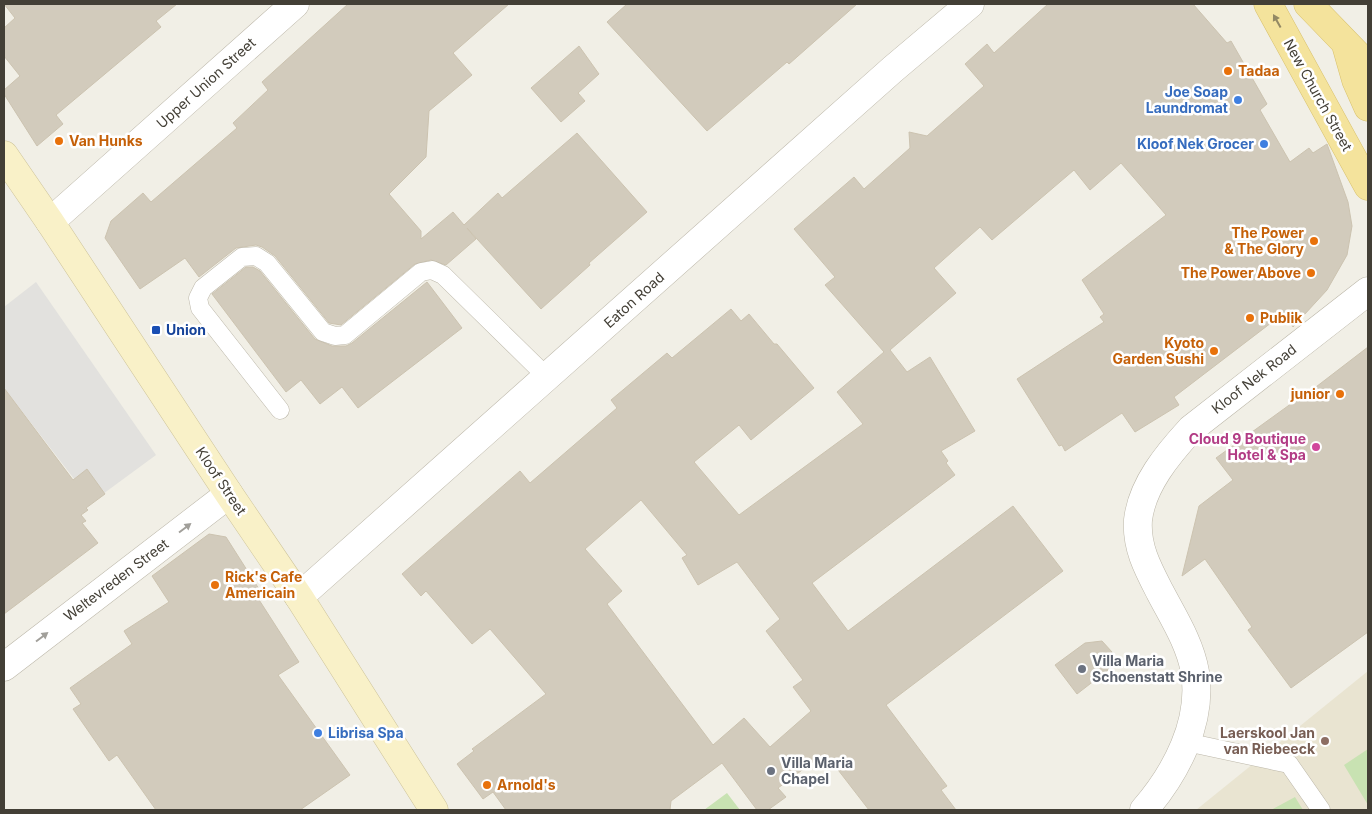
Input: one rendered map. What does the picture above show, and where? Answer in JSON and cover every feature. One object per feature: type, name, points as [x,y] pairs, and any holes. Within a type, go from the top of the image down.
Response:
[{"type":"main road","name":"New Church Street","points":[[1268,4],[1368,186]]},
{"type":"main road","points":[[1308,4],[1368,66]]},
{"type":"main road","points":[[1345,41],[1356,80],[1368,107]]},
{"type":"street","name":"Upper Union Street","points":[[50,222],[295,4]]},
{"type":"street","name":"Eaton Road","points":[[299,597],[886,76],[970,4]]},
{"type":"street","name":"Kloof Street","points":[[4,155],[299,597],[434,810]]},
{"type":"street","name":"Kloof Nek Road","points":[[1144,810],[1177,761],[1186,742],[1194,714],[1196,693],[1195,671],[1185,641],[1142,554],[1138,536],[1138,520],[1150,486],[1168,456],[1191,429],[1368,291]]},
{"type":"street","name":"Weltevreden Street","points":[[4,667],[229,494]]},
{"type":"lane","points":[[280,410],[200,308],[198,298],[203,288],[242,257],[256,256],[267,263],[323,332],[334,336],[345,335],[421,272],[432,270],[443,275],[547,377]]},
{"type":"lane","points":[[1186,742],[1289,764],[1320,810]]},
{"type":"shaded area","points":[[36,282],[156,455],[92,502],[4,388],[4,307]]},
{"type":"shaded area","name":"Laerskool Jan van Riebeeck","points":[[1368,671],[1368,810],[1196,810]]},
{"type":"green space","points":[[1368,749],[1368,805],[1344,765]]},
{"type":"green space","points":[[727,793],[740,810],[704,810]]},
{"type":"green space","points":[[1295,797],[1303,810],[1271,810]]},
{"type":"building","points":[[4,4],[177,4],[156,21],[161,27],[56,115],[63,124],[37,146],[4,94],[4,90],[20,76],[4,56],[4,28],[15,18]]},
{"type":"building","points":[[348,4],[509,4],[453,53],[472,75],[429,111],[426,157],[389,194],[421,231],[421,239],[453,212],[464,225],[498,193],[502,198],[577,133],[647,212],[589,263],[590,265],[541,309],[467,228],[476,239],[446,265],[431,260],[415,264],[341,325],[329,323],[275,256],[256,245],[236,248],[199,277],[185,258],[140,289],[105,238],[111,221],[143,193],[151,202],[237,128],[233,123],[268,90],[262,82]]},
{"type":"building","points":[[627,4],[857,4],[789,64],[787,62],[707,131],[607,22]]},
{"type":"building","points":[[1048,4],[1193,4],[1227,43],[1231,41],[1267,104],[1260,110],[1290,162],[1309,148],[1313,153],[1327,144],[1348,202],[1352,226],[1347,255],[1327,290],[1293,327],[1284,313],[1174,397],[1179,405],[1135,432],[1122,413],[1065,451],[1062,445],[1059,446],[1017,379],[1104,322],[1100,317],[1104,314],[1082,280],[1166,215],[1121,163],[1090,190],[1074,170],[992,240],[980,227],[934,268],[956,293],[890,350],[907,372],[930,357],[975,431],[941,451],[948,461],[946,463],[955,475],[812,583],[848,631],[1013,506],[1063,571],[886,705],[947,786],[941,790],[956,810],[869,810],[825,753],[778,788],[786,797],[768,810],[757,810],[722,763],[671,801],[670,810],[506,810],[493,792],[483,799],[457,764],[474,751],[472,749],[546,694],[490,629],[472,644],[426,591],[421,596],[402,574],[520,471],[530,483],[617,408],[611,400],[667,353],[672,358],[731,309],[741,321],[749,314],[814,388],[751,440],[739,425],[694,462],[739,515],[863,424],[837,392],[884,352],[825,285],[835,277],[794,229],[854,177],[864,189],[910,148],[909,132],[927,136],[984,86],[965,64],[987,44],[994,53]],"holes":[[[641,500],[687,555],[682,558],[698,585],[737,562],[780,619],[766,631],[803,680],[793,687],[811,711],[770,747],[744,718],[713,745],[607,604],[622,591],[585,549]]]},
{"type":"building","points":[[579,46],[599,74],[578,93],[585,101],[561,122],[531,88]]},
{"type":"building","points":[[246,267],[253,267],[260,271],[315,339],[332,346],[346,346],[352,343],[427,282],[462,328],[358,408],[342,387],[320,404],[301,380],[286,392],[212,294]]},
{"type":"building","points":[[1368,347],[1368,632],[1291,688],[1248,630],[1252,627],[1205,559],[1182,576],[1199,506],[1233,480],[1216,458],[1299,398],[1299,400]]},
{"type":"building","points":[[4,388],[73,480],[87,469],[105,494],[86,508],[88,510],[81,515],[86,521],[82,523],[98,543],[4,614]]},
{"type":"building","points":[[209,534],[226,537],[259,589],[254,592],[299,662],[278,675],[350,775],[300,810],[156,810],[117,755],[109,761],[73,709],[81,704],[70,688],[132,644],[124,631],[169,602],[152,576]]},
{"type":"building","name":"Villa Maria Schoenstatt Shrine","points":[[1102,641],[1112,652],[1108,670],[1077,694],[1055,665],[1085,643]]},
{"type":"place","name":"Tadaa","points":[[1228,71]]},
{"type":"place","name":"Joe Soap Laundromat","points":[[1238,100]]},
{"type":"place","name":"Van Hunks","points":[[59,141]]},
{"type":"place","name":"Kloof Nek Grocer","points":[[1264,144]]},
{"type":"place","name":"The Power & The Glory","points":[[1314,241]]},
{"type":"place","name":"The Power Above","points":[[1311,273]]},
{"type":"place","name":"Publik","points":[[1250,318]]},
{"type":"place","name":"Union","points":[[156,330]]},
{"type":"place","name":"Kyoto Garden Sushi","points":[[1214,351]]},
{"type":"place","name":"junior","points":[[1340,394]]},
{"type":"place","name":"Cloud 9 Boutique Hotel & Spa","points":[[1316,447]]},
{"type":"place","name":"Rick's Cafe Americain","points":[[215,585]]},
{"type":"place","name":"Villa Maria Schoenstatt Shrine","points":[[1082,669]]},
{"type":"place","name":"Librisa Spa","points":[[318,733]]},
{"type":"place","name":"Laerskool Jan van Riebeeck","points":[[1325,741]]},
{"type":"place","name":"Villa Maria Chapel","points":[[771,771]]},
{"type":"place","name":"Arnold's","points":[[487,785]]}]
